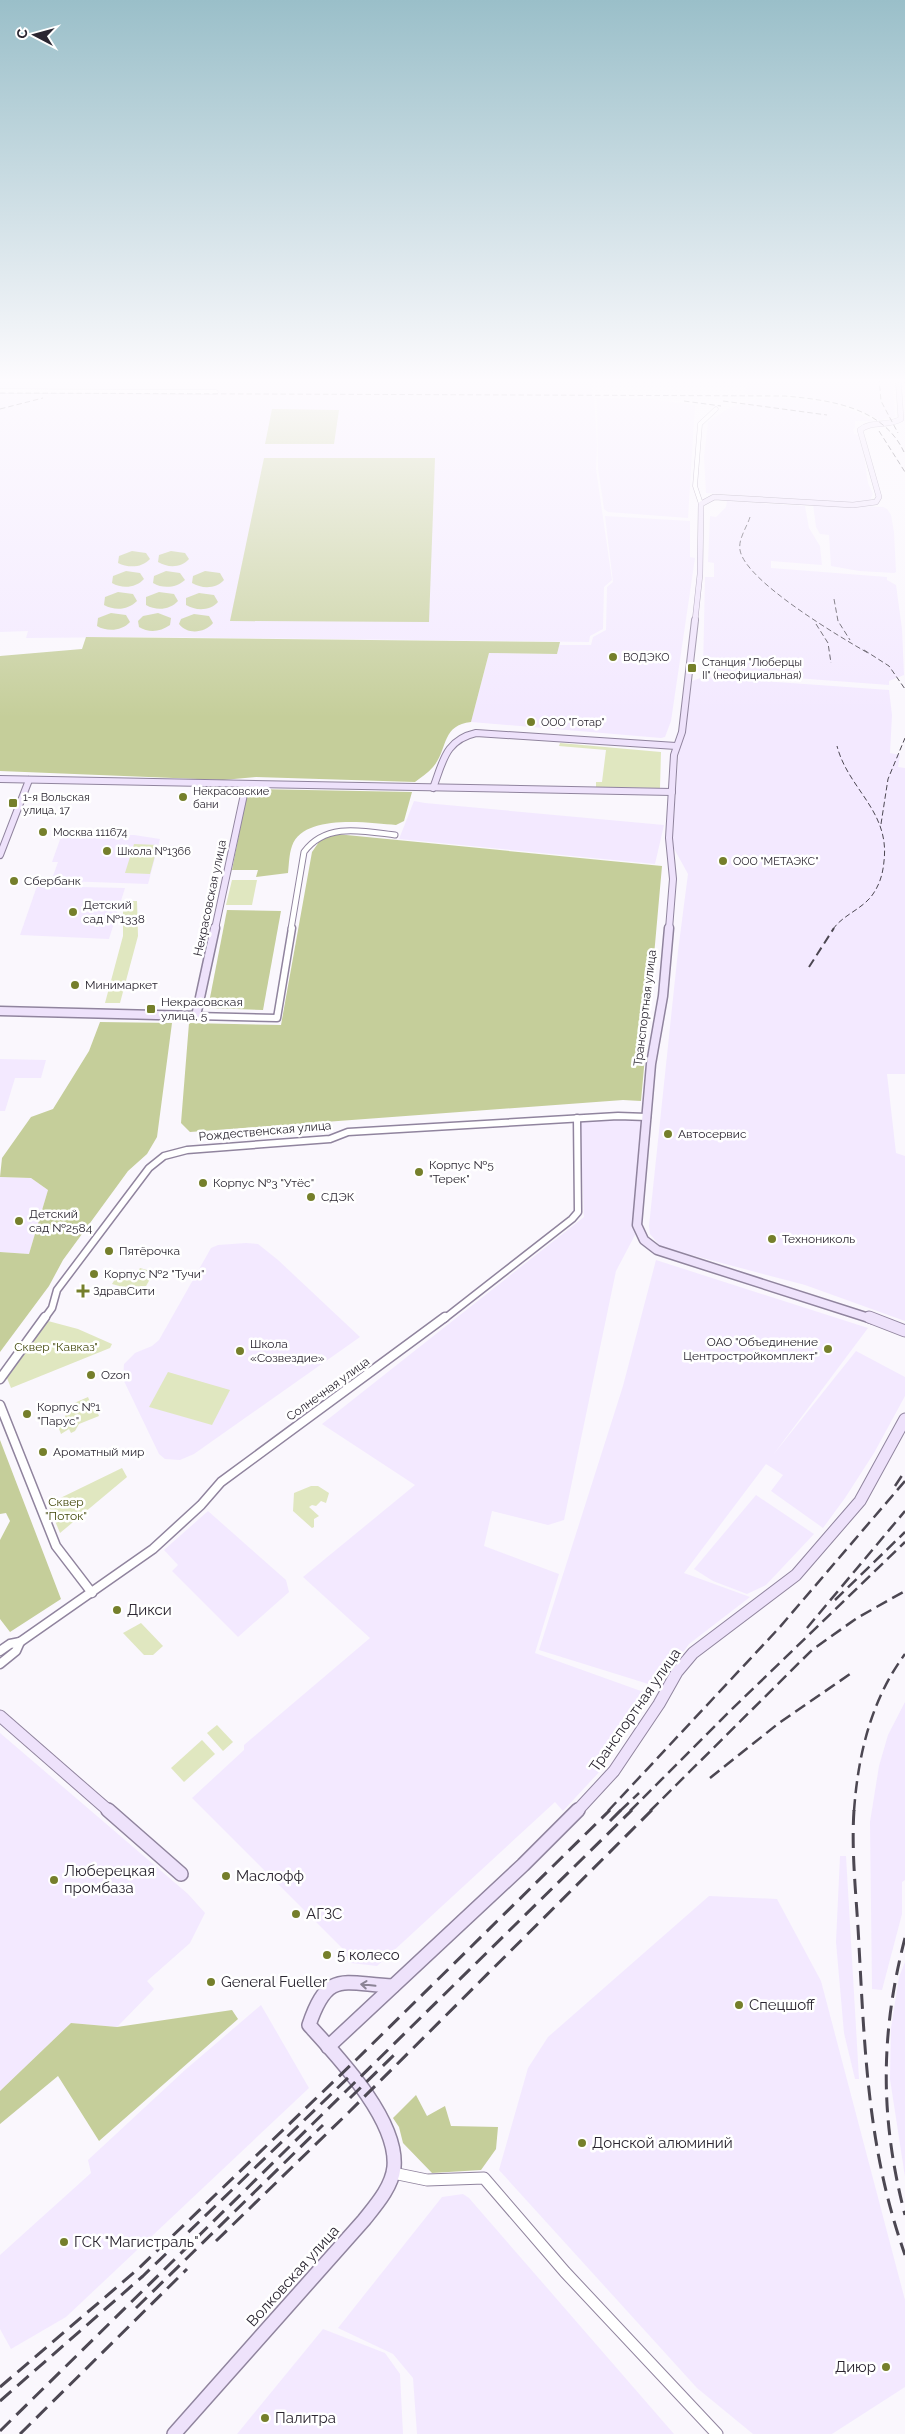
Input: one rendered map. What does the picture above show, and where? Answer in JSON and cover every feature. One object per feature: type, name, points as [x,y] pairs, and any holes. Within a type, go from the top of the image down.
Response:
[{"type":"street","points":[[697,491],[701,504],[708,498],[714,497],[868,505],[876,502],[879,497],[877,491]]},
{"type":"street","name":"Транспортная улица","points":[[701,504],[700,574],[682,732],[676,746],[668,838],[673,879],[663,996],[652,1064],[638,1225],[644,1240],[657,1250],[844,1308],[905,1331]]},
{"type":"street","points":[[433,788],[452,744],[457,738],[468,734],[490,733],[635,745],[676,746]]},
{"type":"street","points":[[0,779],[672,792]]},
{"type":"street","points":[[0,855],[28,780]]},
{"type":"street","name":"Некрасовская улица","points":[[196,1016],[246,785]]},
{"type":"street","points":[[0,1011],[277,1018],[304,852],[308,844],[316,838],[334,831],[354,830],[395,835]]},
{"type":"street","name":"Рождественская улица","points":[[0,1379],[52,1308],[56,1290],[149,1168],[164,1156],[187,1150],[330,1139],[348,1132],[577,1118],[647,1117]]},
{"type":"street","name":"Солнечная улица","points":[[20,1642],[147,1553],[206,1501],[220,1482],[468,1300],[572,1219],[578,1212],[579,1202],[577,1118]]},
{"type":"street","points":[[0,1405],[54,1541],[60,1553],[92,1593]]},
{"type":"street","name":"Транспортная улица","points":[[392,1986],[523,1865],[614,1771],[659,1704],[677,1672],[693,1653],[796,1575],[832,1536],[860,1500],[905,1419]]},
{"type":"street","points":[[0,1651],[10,1644],[20,1642]]},
{"type":"street","points":[[0,1664],[16,1651],[20,1642]]},
{"type":"street","points":[[0,1716],[181,1874]]},
{"type":"street","points":[[344,1981],[392,1986],[328,2046],[309,2025],[316,2003],[326,1988],[333,1983],[344,1981]]},
{"type":"street","name":"Волковская улица","points":[[174,2434],[364,2220],[382,2195],[393,2173],[394,2151],[384,2123],[328,2046]]},
{"type":"street","points":[[393,2173],[409,2179],[432,2182],[484,2178],[565,2272],[717,2434]]},
{"type":"shaded area","points":[[0,491],[599,491],[612,580],[604,587],[603,629],[590,636],[589,642],[139,637],[26,638],[28,631],[0,632]]},
{"type":"shaded area","points":[[257,491],[434,491],[429,622],[230,621]]},
{"type":"shaded area","points":[[601,491],[690,491],[688,518],[608,512],[604,509]]},
{"type":"shaded area","points":[[706,491],[871,491],[873,494],[869,502],[839,502],[706,493]]},
{"type":"shaded area","points":[[727,501],[805,506],[809,528],[820,546],[822,565],[771,561],[771,568],[887,577],[887,580],[896,585],[902,629],[904,675],[889,681],[889,685],[703,671],[705,577],[714,577],[714,563],[708,562],[710,516],[716,517],[726,507]]},
{"type":"shaded area","points":[[813,504],[883,507],[887,509],[891,515],[894,532],[896,572],[859,571],[831,566],[829,535],[820,534],[816,527]]},
{"type":"shaded area","points":[[605,516],[690,521],[690,557],[695,558],[671,721],[665,737],[471,722],[489,653],[557,654],[559,645],[591,645],[593,637],[606,630],[607,587],[613,582]]},
{"type":"shaded area","points":[[132,551],[146,553],[150,559],[143,564],[135,566],[126,566],[118,563],[119,556]]},
{"type":"shaded area","points":[[171,551],[185,553],[189,559],[182,564],[174,566],[158,562],[159,555]]},
{"type":"shaded area","points":[[126,571],[140,573],[144,579],[129,587],[112,583],[113,576]]},
{"type":"shaded area","points":[[166,571],[180,573],[185,580],[178,585],[169,587],[153,583],[154,576]]},
{"type":"shaded area","points":[[205,571],[220,573],[224,580],[217,585],[209,587],[192,583],[193,576]]},
{"type":"shaded area","points":[[118,592],[133,594],[137,601],[121,609],[104,605],[105,597]]},
{"type":"shaded area","points":[[159,592],[174,594],[178,601],[163,609],[146,605],[146,597]]},
{"type":"shaded area","points":[[199,593],[214,595],[218,602],[211,607],[203,609],[186,605],[186,598]]},
{"type":"shaded area","points":[[111,613],[126,615],[130,622],[114,630],[97,626],[98,618]]},
{"type":"shaded area","points":[[158,613],[171,618],[170,625],[154,631],[139,627],[138,621],[143,616]]},
{"type":"shaded area","points":[[194,614],[209,616],[213,623],[201,631],[191,631],[182,628],[179,624],[181,619]]},
{"type":"shaded area","points":[[86,637],[560,642],[557,654],[489,653],[471,722],[461,724],[450,733],[433,767],[415,782],[256,777],[223,780],[0,771],[0,656],[82,649]]},
{"type":"shaded area","points":[[703,677],[889,690],[892,715],[890,753],[900,755],[898,767],[905,768],[905,1074],[887,1074],[896,1153],[905,1156],[905,1321],[805,1285],[661,1247],[650,1234],[649,1226],[678,951],[688,874],[672,845],[679,748],[684,735],[692,681]]},
{"type":"shaded area","points":[[251,790],[412,792],[404,821],[396,825],[354,822],[323,824],[299,836],[292,846],[288,873],[256,877],[258,870],[232,870],[247,793]]},
{"type":"shaded area","points":[[414,801],[664,825],[655,864],[399,839]]},
{"type":"shaded area","name":"Школа №1366","points":[[62,834],[134,835],[160,839],[148,884],[64,881],[65,876],[53,876],[58,862],[52,862]]},
{"type":"shaded area","points":[[336,834],[662,866],[641,1101],[623,1100],[190,1132],[181,1123],[189,1023],[281,1025],[312,852],[321,839]]},
{"type":"shaded area","name":"Детский сад №1338","points":[[37,886],[125,888],[109,939],[20,935]]},
{"type":"shaded area","points":[[227,910],[281,911],[263,1010],[208,1008]]},
{"type":"shaded area","points":[[100,1022],[172,1023],[157,1137],[147,1154],[128,1171],[63,1260],[49,1286],[0,1352],[0,1252],[29,1254],[48,1190],[31,1178],[0,1177],[2,1158],[31,1117],[53,1109],[89,1051]]},
{"type":"shaded area","points":[[0,1059],[46,1060],[41,1078],[15,1078],[5,1111],[0,1111]]},
{"type":"shaded area","points":[[642,1113],[635,1235],[616,1271],[564,1520],[548,1525],[492,1511],[484,1546],[559,1574],[535,1653],[652,1695],[602,1763],[601,1770],[563,1811],[555,1802],[377,1966],[351,1963],[346,1958],[346,1952],[192,1798],[244,1750],[244,1745],[370,1638],[303,1577],[415,1485],[322,1424],[584,1217],[580,1121]]},
{"type":"shaded area","name":"Детский сад №2584","points":[[0,1177],[31,1178],[48,1190],[29,1254],[0,1252]]},
{"type":"shaded area","name":"Школа «Созвездие»","points":[[258,1244],[278,1260],[360,1337],[194,1454],[180,1460],[165,1459],[159,1454],[123,1379],[124,1364],[135,1353],[152,1346],[159,1340],[211,1248],[218,1245]]},
{"type":"shaded area","points":[[656,1260],[868,1328],[773,1455],[856,1351],[905,1377],[905,1396],[874,1453],[823,1528],[771,1491],[783,1475],[766,1464],[684,1573],[750,1597],[689,1644],[658,1687],[539,1650],[623,1386]]},
{"type":"shaded area","points":[[0,1440],[61,1599],[10,1632],[0,1619],[0,1540],[10,1521],[6,1513],[0,1514]]},
{"type":"shaded area","points":[[756,1495],[814,1534],[766,1585],[747,1594],[713,1581],[694,1569]]},
{"type":"shaded area","points":[[208,1511],[286,1580],[289,1592],[238,1637],[172,1571],[178,1565],[164,1550]]},
{"type":"shaded area","points":[[905,1702],[905,1880],[902,1882],[902,1914],[882,1990],[872,1989],[870,1822],[879,1766],[888,1735]]},
{"type":"shaded area","points":[[0,1733],[188,1894],[205,1913],[190,1943],[147,1981],[154,1989],[117,2027],[71,2023],[0,2091]]},
{"type":"shaded area","points":[[840,1856],[846,1856],[859,2079],[855,2079],[844,2033],[836,1942]]},
{"type":"shaded area","points":[[709,1896],[777,1899],[821,1981],[905,2300],[905,2387],[832,2434],[753,2434],[697,2388],[499,2170],[528,2068],[548,2037]]},
{"type":"shaded area","points":[[905,1962],[905,2177],[890,2079],[891,2028],[899,1977]]},
{"type":"shaded area","points":[[261,2005],[309,2088],[66,2317],[11,2349],[0,2329],[0,2255],[91,2173],[88,2160],[185,2070]]},
{"type":"shaded area","points":[[232,2010],[238,2019],[99,2141],[58,2076],[0,2124],[0,2091],[71,2023],[117,2027]]},
{"type":"shaded area","points":[[416,2095],[427,2116],[445,2106],[451,2126],[498,2127],[496,2149],[481,2170],[432,2173],[403,2143],[399,2127],[393,2118]]},
{"type":"shaded area","points":[[463,2194],[469,2198],[674,2434],[417,2434],[413,2378],[393,2354],[338,2328],[442,2197]]},
{"type":"shaded area","points":[[323,2329],[385,2353],[400,2374],[403,2434],[237,2434]]},
{"type":"green space","points":[[560,743],[661,752],[660,788],[596,787],[596,782],[602,782],[606,750],[559,746]]},
{"type":"green space","points":[[134,844],[158,845],[150,874],[125,873]]},
{"type":"green space","points":[[232,880],[257,880],[252,905],[226,905]]},
{"type":"green space","points":[[123,901],[137,901],[138,936],[120,1003],[105,1003],[123,936]]},
{"type":"green space","points":[[140,1268],[154,1272],[146,1286],[123,1287],[112,1284],[117,1276],[134,1277]]},
{"type":"green space","name":"Сквер \"Кавказ\"","points":[[48,1321],[78,1329],[112,1344],[110,1348],[11,1388],[7,1378]]},
{"type":"green space","points":[[168,1372],[230,1390],[212,1425],[149,1407]]},
{"type":"green space","points":[[88,1397],[94,1412],[97,1411],[99,1416],[79,1424],[75,1431],[71,1433],[69,1429],[61,1434],[58,1426],[66,1421],[65,1416],[72,1404]]},
{"type":"green space","name":"Сквер \"Поток\"","points":[[122,1468],[127,1477],[60,1533],[48,1504]]},
{"type":"green space","points":[[311,1486],[318,1486],[329,1493],[326,1503],[321,1501],[316,1506],[312,1505],[309,1507],[319,1516],[314,1519],[314,1527],[312,1528],[293,1511],[294,1493]]},
{"type":"green space","points":[[141,1623],[163,1646],[153,1655],[144,1655],[123,1633]]},
{"type":"green space","points":[[217,1725],[233,1742],[223,1751],[207,1733]]},
{"type":"green space","points":[[202,1740],[215,1754],[184,1782],[171,1768]]},
{"type":"railway","points":[[750,517],[741,537],[740,550],[746,563],[758,577],[795,607],[868,653]]},
{"type":"railway","points":[[834,599],[838,621],[850,640]]},
{"type":"railway","points":[[816,624],[828,643],[831,663]]},
{"type":"railway","points":[[864,650],[889,666],[905,689]]},
{"type":"railway","points":[[881,824],[888,779],[905,738]]},
{"type":"railway","points":[[833,929],[842,919],[864,904],[873,894],[881,878],[884,861],[884,843],[881,828],[875,814],[842,761],[837,746]]},
{"type":"railway","points":[[809,967],[834,928]]},
{"type":"railway","points":[[895,1486],[905,1471]]},
{"type":"railway","points":[[608,1811],[779,1628],[905,1481]]},
{"type":"railway","points":[[807,1628],[905,1511]]},
{"type":"railway","points":[[835,1600],[905,1532]]},
{"type":"railway","points":[[630,1811],[730,1711],[905,1542]]},
{"type":"railway","points":[[650,1811],[812,1650],[857,1618],[905,1591]]},
{"type":"railway","points":[[854,1811],[859,1769],[868,1729],[883,1690],[905,1654]]},
{"type":"railway","points":[[710,1778],[779,1723],[853,1672]]},
{"type":"railway","points":[[620,1811],[639,1793]]},
{"type":"railway","points":[[0,2387],[138,2269],[357,2059],[610,1810]]},
{"type":"railway","points":[[0,2431],[632,1810]]},
{"type":"railway","points":[[216,2241],[349,2112],[652,1810]]},
{"type":"railway","points":[[854,1810],[853,1844],[870,2102],[883,2178],[905,2255]]},
{"type":"railway","points":[[610,1821],[620,1811]]},
{"type":"railway","points":[[905,1938],[891,2008],[886,2076],[891,2145],[905,2215]]},
{"type":"railway","points":[[350,2098],[395,2054]]},
{"type":"railway","points":[[0,2401],[143,2276],[353,2073]]},
{"type":"railway","points":[[136,2308],[323,2125]]},
{"type":"railway","points":[[20,2434],[187,2269]]},
{"type":"place","name":"ВОДЭКО","points":[[613,657]]},
{"type":"place","name":"Станция \"Люберцы II\" (неофициальная)","points":[[692,668]]},
{"type":"place","name":"ООО \"Готар\"","points":[[531,722]]},
{"type":"place","name":"Некрасовские бани","points":[[183,797]]},
{"type":"place","name":"1-я Вольская улица, 17","points":[[13,803]]},
{"type":"place","name":"Москва 111674","points":[[43,832]]},
{"type":"place","name":"Школа №1366","points":[[107,851]]},
{"type":"place","name":"ООО \"МЕТАЭКС\"","points":[[723,861]]},
{"type":"place","name":"Сбербанк","points":[[14,881]]},
{"type":"place","name":"Детский сад №1338","points":[[73,912]]},
{"type":"place","name":"Минимаркет","points":[[75,985]]},
{"type":"place","name":"Некрасовская улица, 5","points":[[151,1009]]},
{"type":"place","name":"Автосервис","points":[[668,1134]]},
{"type":"place","name":"Корпус №5 \"Терек\"","points":[[419,1172]]},
{"type":"place","name":"Корпус №3 \"Утёс\"","points":[[203,1183]]},
{"type":"place","name":"СДЭК","points":[[311,1197]]},
{"type":"place","name":"Детский сад №2584","points":[[19,1221]]},
{"type":"place","name":"Технониколь","points":[[772,1239]]},
{"type":"place","name":"Пятёрочка","points":[[109,1251]]},
{"type":"place","name":"Корпус №2 \"Тучи\"","points":[[94,1274]]},
{"type":"place","name":"ЗдравСити","points":[[83,1291]]},
{"type":"place","name":"ОАО \"Объединение Центростройкомплект\"","points":[[828,1349]]},
{"type":"place","name":"Школа «Созвездие»","points":[[240,1351]]},
{"type":"place","name":"Ozon","points":[[91,1375]]},
{"type":"place","name":"Корпус №1 \"Парус\"","points":[[27,1414]]},
{"type":"place","name":"Ароматный мир","points":[[43,1452]]},
{"type":"place","name":"Дикси","points":[[117,1610]]},
{"type":"place","name":"Маслофф","points":[[226,1876]]},
{"type":"place","name":"Люберецкая промбаза","points":[[54,1880]]},
{"type":"place","name":"АГЗС","points":[[296,1914]]},
{"type":"place","name":"5 колесо","points":[[327,1955]]},
{"type":"place","name":"General Fueller","points":[[211,1982]]},
{"type":"place","name":"Спецшoff","points":[[739,2005]]},
{"type":"place","name":"Донской алюминий","points":[[582,2143]]},
{"type":"place","name":"ГСК \"Магистраль\"","points":[[64,2242]]},
{"type":"place","name":"Диюр","points":[[886,2367]]},
{"type":"place","name":"Палитра","points":[[265,2418]]}]
